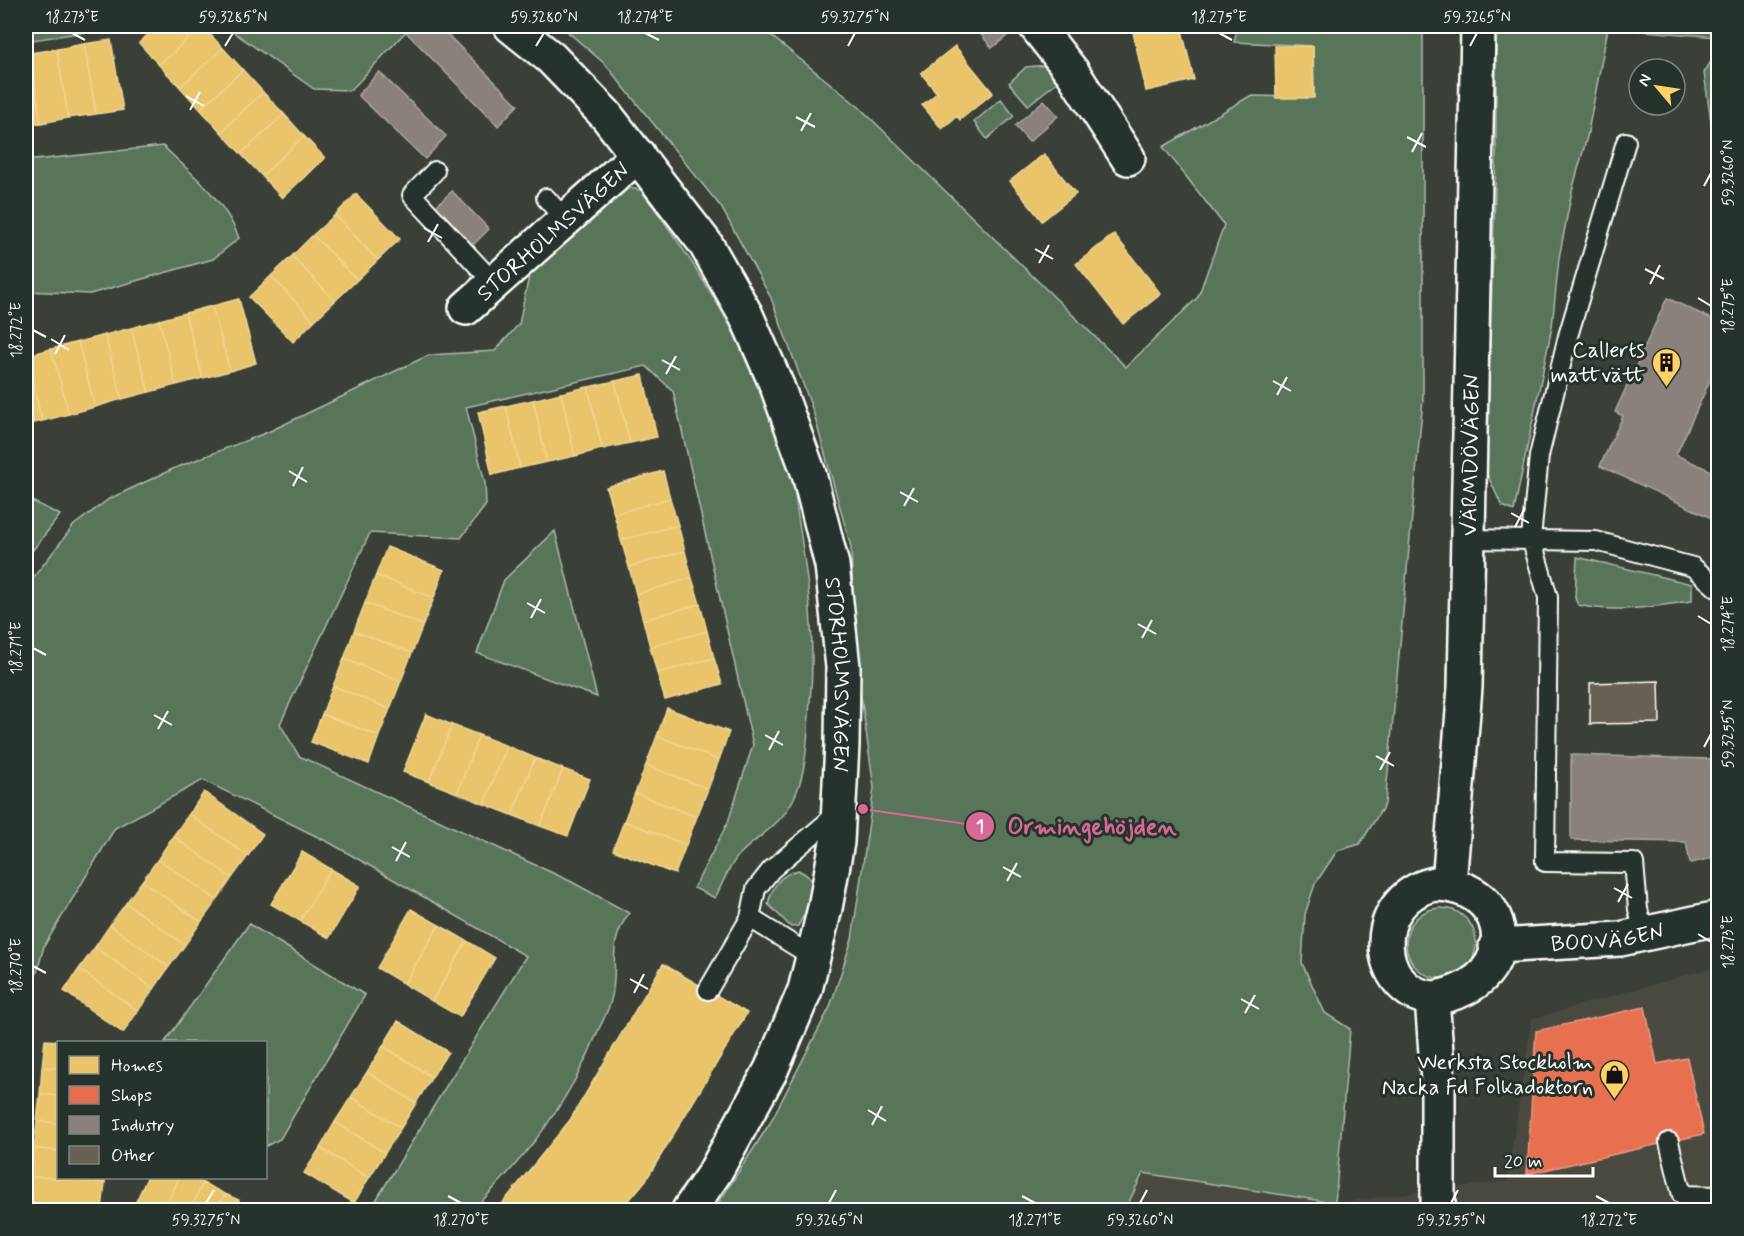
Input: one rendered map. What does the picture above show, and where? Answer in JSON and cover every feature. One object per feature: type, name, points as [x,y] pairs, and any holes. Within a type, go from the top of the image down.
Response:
[{"type":"street","name":"STORHOLMSVÄGEN","points":[[511,26],[551,58],[606,115],[705,243],[746,315],[777,386],[809,474],[832,565],[843,667],[837,842],[825,908],[805,990],[761,1091],[715,1172],[689,1210]]},
{"type":"street","points":[[1036,26],[1073,73],[1128,158]]},
{"type":"street","name":"VÄRMDÖVÄGEN","points":[[1449,884],[1465,687],[1478,26]]},
{"type":"street","name":"STORHOLMSVÄGEN","points":[[466,308],[493,282],[555,209],[638,154]]},
{"type":"street","points":[[1449,884],[1489,905],[1498,926],[1496,946],[1490,966],[1472,985],[1432,998],[1413,990],[1398,976],[1388,958],[1386,930],[1395,909],[1406,896],[1424,886],[1449,884]]},
{"type":"street","name":"BOOVÄGEN","points":[[1496,946],[1599,941],[1719,918]]},
{"type":"street","points":[[1432,998],[1438,1080],[1438,1210]]},
{"type":"lane","points":[[1626,142],[1568,336],[1542,445],[1531,538],[1548,597],[1545,862],[1634,863],[1638,909],[1644,934]]},
{"type":"lane","points":[[435,171],[412,195],[493,282]]},
{"type":"lane","points":[[1467,539],[1531,538],[1596,541],[1693,567],[1719,589]]},
{"type":"lane","points":[[708,990],[750,918],[756,889],[771,870],[839,812]]},
{"type":"lane","points":[[750,918],[813,957]]},
{"type":"lane","points":[[1669,1142],[1682,1195],[1719,1196]]},
{"type":"shaded area","points":[[1718,966],[1718,1210],[1125,1210],[1143,1173],[1335,1203],[1507,1181],[1532,1019]]},
{"type":"green space","points":[[26,26],[126,26],[26,41]]},
{"type":"green space","points":[[225,26],[411,26],[351,90],[314,89]]},
{"type":"green space","points":[[561,26],[759,26],[858,106],[1126,367],[1198,297],[1224,225],[1163,147],[1250,96],[1314,97],[1313,46],[1234,42],[1238,26],[1423,26],[1423,399],[1385,804],[1360,844],[1337,851],[1315,884],[1305,914],[1302,963],[1325,1013],[1350,1029],[1335,1203],[1143,1173],[1125,1210],[714,1210],[770,1123],[830,1007],[852,939],[874,788],[855,654],[851,547],[813,411],[771,298],[721,207],[605,64]]},
{"type":"green space","points":[[1496,26],[1718,26],[1718,37],[1608,28],[1587,137],[1572,191],[1559,258],[1552,327],[1514,511],[1502,506],[1486,472],[1496,157]]},
{"type":"green space","points":[[1718,50],[1718,169],[1704,73]]},
{"type":"green space","points":[[1049,65],[1061,79],[1028,105],[1009,83],[1026,67]]},
{"type":"green space","points":[[1001,99],[1014,116],[987,139],[974,122]]},
{"type":"green space","points":[[163,146],[196,177],[216,200],[233,224],[239,238],[213,259],[90,294],[26,291],[26,161]]},
{"type":"green space","points":[[623,187],[641,190],[706,285],[726,318],[761,387],[788,459],[805,563],[810,610],[812,679],[802,777],[788,809],[736,859],[715,898],[694,888],[728,822],[753,745],[673,391],[646,366],[466,407],[485,482],[486,505],[461,538],[370,533],[280,724],[299,756],[570,881],[629,913],[615,945],[614,984],[611,1000],[587,1057],[545,1127],[493,1190],[473,1210],[370,1210],[526,956],[332,844],[203,780],[115,828],[44,946],[26,1012],[26,587],[74,525],[109,499],[175,468],[268,432],[429,355],[495,351],[519,324],[529,276],[604,202]]},
{"type":"green space","points":[[30,500],[60,515],[26,559],[26,501]]},
{"type":"green space","points":[[555,531],[597,697],[477,653],[504,580]]},
{"type":"green space","points":[[1577,557],[1692,584],[1692,601],[1621,609],[1578,605],[1575,598]]},
{"type":"green space","points":[[798,870],[809,878],[812,890],[801,922],[798,926],[791,927],[768,904],[778,882],[786,875]]},
{"type":"green space","points":[[1441,908],[1454,911],[1466,918],[1473,930],[1476,943],[1473,956],[1466,968],[1454,975],[1441,978],[1428,975],[1416,968],[1409,956],[1406,943],[1409,930],[1416,918],[1428,911]]},
{"type":"green space","points":[[249,924],[365,995],[280,1139],[267,1146],[267,1041],[166,1041]]},
{"type":"building: Homes","points":[[157,26],[202,26],[159,65],[139,43]]},
{"type":"building: Homes","points":[[202,26],[223,48],[180,87],[159,65]]},
{"type":"building: Homes","points":[[883,26],[895,26],[888,32]]},
{"type":"building: Homes","points":[[1162,26],[1181,26],[1194,80],[1146,91],[1133,32]]},
{"type":"building: Homes","points":[[111,40],[123,110],[96,114],[84,44]]},
{"type":"building: Homes","points":[[84,44],[96,114],[68,118],[57,49]]},
{"type":"building: Homes","points":[[955,46],[993,93],[960,120],[957,116],[942,129],[922,105],[937,93],[921,73]]},
{"type":"building: Homes","points":[[1275,46],[1313,46],[1314,98],[1276,98]]},
{"type":"building: Homes","points":[[223,48],[243,70],[200,109],[180,87]]},
{"type":"building: Homes","points":[[57,49],[68,118],[41,123],[30,53]]},
{"type":"building: Homes","points":[[30,53],[41,123],[26,125],[26,54]]},
{"type":"building: Homes","points":[[243,70],[263,92],[221,132],[200,109]]},
{"type":"building: Homes","points":[[263,92],[284,114],[241,154],[221,132]]},
{"type":"building: Homes","points":[[284,114],[304,136],[262,176],[241,154]]},
{"type":"building: Homes","points":[[304,136],[325,158],[282,198],[262,176]]},
{"type":"building: Homes","points":[[1044,154],[1076,194],[1042,221],[1010,181]]},
{"type":"building: Homes","points":[[356,194],[400,239],[378,260],[335,215]]},
{"type":"building: Homes","points":[[335,215],[378,260],[357,280],[313,235]]},
{"type":"building: Homes","points":[[1114,234],[1161,294],[1123,324],[1076,264]]},
{"type":"building: Homes","points":[[313,235],[357,280],[335,301],[292,256]]},
{"type":"building: Homes","points":[[292,256],[335,301],[314,321],[271,276]]},
{"type":"building: Homes","points":[[271,276],[314,321],[293,342],[249,297]]},
{"type":"building: Homes","points":[[239,299],[256,363],[230,371],[212,306]]},
{"type":"building: Homes","points":[[212,306],[230,371],[203,378],[185,313]]},
{"type":"building: Homes","points":[[185,313],[203,378],[176,385],[159,320]]},
{"type":"building: Homes","points":[[159,320],[176,385],[149,392],[131,328]]},
{"type":"building: Homes","points":[[131,328],[149,392],[122,399],[105,335]]},
{"type":"building: Homes","points":[[105,335],[122,399],[95,407],[78,342]]},
{"type":"building: Homes","points":[[78,342],[95,407],[69,414],[51,349]]},
{"type":"building: Homes","points":[[51,349],[69,414],[42,421],[26,356]]},
{"type":"building: Homes","points":[[26,361],[42,421],[26,425]]},
{"type":"building: Homes","points":[[643,375],[657,437],[630,443],[615,381]]},
{"type":"building: Homes","points":[[615,381],[630,443],[602,449],[588,387]]},
{"type":"building: Homes","points":[[588,387],[602,449],[575,456],[561,393]]},
{"type":"building: Homes","points":[[561,393],[575,456],[547,462],[533,400]]},
{"type":"building: Homes","points":[[533,400],[547,462],[520,468],[506,406]]},
{"type":"building: Homes","points":[[506,406],[520,468],[492,475],[478,412]]},
{"type":"building: Homes","points":[[663,471],[670,498],[614,514],[606,487]]},
{"type":"building: Homes","points":[[670,498],[678,525],[621,540],[614,514]]},
{"type":"building: Homes","points":[[678,525],[685,551],[629,567],[621,540]]},
{"type":"building: Homes","points":[[387,547],[444,570],[434,598],[376,575]]},
{"type":"building: Homes","points":[[685,551],[692,578],[636,594],[629,567]]},
{"type":"building: Homes","points":[[376,575],[434,598],[423,625],[365,603]]},
{"type":"building: Homes","points":[[692,578],[700,604],[643,620],[636,594]]},
{"type":"building: Homes","points":[[365,603],[423,625],[412,653],[354,631]]},
{"type":"building: Homes","points":[[700,604],[707,631],[650,647],[643,620]]},
{"type":"building: Homes","points":[[354,631],[412,653],[401,681],[344,659]]},
{"type":"building: Homes","points":[[707,631],[714,658],[657,673],[650,647]]},
{"type":"building: Homes","points":[[714,658],[722,684],[665,700],[657,673]]},
{"type":"building: Homes","points":[[344,659],[401,681],[390,709],[333,686]]},
{"type":"building: Homes","points":[[333,686],[390,709],[379,736],[322,714]]},
{"type":"building: Homes","points":[[667,708],[729,732],[719,760],[657,736]]},
{"type":"building: Homes","points":[[322,714],[379,736],[369,764],[311,742]]},
{"type":"building: Homes","points":[[426,714],[452,725],[429,782],[403,772]]},
{"type":"building: Homes","points":[[452,725],[479,735],[457,793],[429,782]]},
{"type":"building: Homes","points":[[479,735],[507,746],[484,804],[457,793]]},
{"type":"building: Homes","points":[[657,736],[719,760],[708,789],[646,765]]},
{"type":"building: Homes","points":[[507,746],[535,758],[512,815],[484,804]]},
{"type":"building: Homes","points":[[535,758],[563,769],[540,826],[512,815]]},
{"type":"building: Homes","points":[[646,765],[708,789],[697,817],[635,793]]},
{"type":"building: Homes","points":[[563,769],[590,779],[568,836],[540,826]]},
{"type":"building: Homes","points":[[204,792],[263,834],[248,856],[189,814]]},
{"type":"building: Homes","points":[[635,793],[697,817],[686,845],[624,821]]},
{"type":"building: Homes","points":[[189,814],[248,856],[232,878],[173,836]]},
{"type":"building: Homes","points":[[624,821],[686,845],[675,874],[613,850]]},
{"type":"building: Homes","points":[[173,836],[232,878],[217,900],[158,859]]},
{"type":"building: Homes","points":[[302,852],[331,869],[300,921],[271,904]]},
{"type":"building: Homes","points":[[158,859],[217,900],[201,922],[142,881]]},
{"type":"building: Homes","points":[[331,869],[360,886],[329,938],[300,921]]},
{"type":"building: Homes","points":[[142,881],[201,922],[185,945],[126,903]]},
{"type":"building: Homes","points":[[126,903],[185,945],[169,967],[110,925]]},
{"type":"building: Homes","points":[[411,909],[439,925],[404,984],[377,968]]},
{"type":"building: Homes","points":[[110,925],[169,967],[154,989],[95,947]]},
{"type":"building: Homes","points":[[439,925],[467,941],[432,1001],[404,984]]},
{"type":"building: Homes","points":[[467,941],[495,958],[460,1017],[432,1001]]},
{"type":"building: Homes","points":[[95,947],[154,989],[138,1011],[79,969]]},
{"type":"building: Homes","points":[[663,964],[747,1013],[646,1180],[621,1210],[497,1210],[570,1120]]},
{"type":"building: Homes","points":[[79,969],[138,1011],[123,1033],[64,991]]},
{"type":"building: Homes","points":[[398,1021],[448,1052],[432,1077],[383,1046]]},
{"type":"building: Homes","points":[[45,1040],[60,1041],[57,1041],[57,1068],[42,1067]]},
{"type":"building: Homes","points":[[383,1046],[432,1077],[416,1103],[367,1072]]},
{"type":"building: Homes","points":[[42,1067],[57,1068],[57,1096],[40,1094]]},
{"type":"building: Homes","points":[[367,1072],[416,1103],[401,1128],[351,1097]]},
{"type":"building: Homes","points":[[40,1094],[57,1096],[57,1123],[37,1121]]},
{"type":"building: Homes","points":[[351,1097],[401,1128],[385,1153],[335,1122]]},
{"type":"building: Homes","points":[[37,1121],[57,1123],[57,1151],[34,1148]]},
{"type":"building: Homes","points":[[335,1122],[385,1153],[369,1178],[320,1148]]},
{"type":"building: Homes","points":[[34,1148],[57,1151],[57,1178],[32,1176]]},
{"type":"building: Homes","points":[[320,1148],[369,1178],[354,1203],[304,1173]]},
{"type":"building: Homes","points":[[32,1176],[105,1183],[102,1210],[29,1203]]},
{"type":"building: Homes","points":[[63,1179],[105,1179],[105,1183]]},
{"type":"building: Homes","points":[[147,1179],[179,1179],[164,1210],[132,1210]]},
{"type":"building: Homes","points":[[179,1179],[193,1179],[203,1183],[190,1210],[164,1210]]},
{"type":"building: Homes","points":[[203,1183],[225,1194],[218,1210],[190,1210]]},
{"type":"building: Homes","points":[[225,1194],[239,1200],[237,1203],[250,1210],[218,1210]]},
{"type":"building: Shops","name":"Werksta Stockholm Nacka Fd Folkadoktorn","points":[[1645,1007],[1657,1064],[1687,1058],[1704,1134],[1527,1174],[1536,1031]]},
{"type":"building: Industry","points":[[413,26],[439,26],[518,105],[498,126],[406,32]]},
{"type":"building: Industry","points":[[974,26],[999,26],[1007,36],[992,48]]},
{"type":"building: Industry","points":[[379,72],[446,136],[425,159],[358,95]]},
{"type":"building: Industry","points":[[1044,100],[1058,116],[1029,142],[1015,126]]},
{"type":"building: Industry","points":[[452,191],[489,229],[472,246],[435,207]]},
{"type":"building: Industry","name":"Callerts mattvätt","points":[[1667,298],[1718,322],[1718,363],[1676,455],[1718,474],[1718,521],[1600,466],[1623,416],[1615,412]]},
{"type":"building: Industry","points":[[1571,755],[1711,759],[1711,795],[1718,795],[1718,857],[1690,863],[1686,842],[1571,840]]},
{"type":"building: Other","points":[[1659,681],[1660,723],[1590,724],[1590,683]]},
{"type":"place","name":"Callerts mattvätt","points":[[1666,388]]},
{"type":"place","name":"Ormingehöjden","points":[[863,809]]},
{"type":"place","name":"Werksta Stockholm Nacka Fd Folkadoktorn","points":[[1614,1100]]}]
